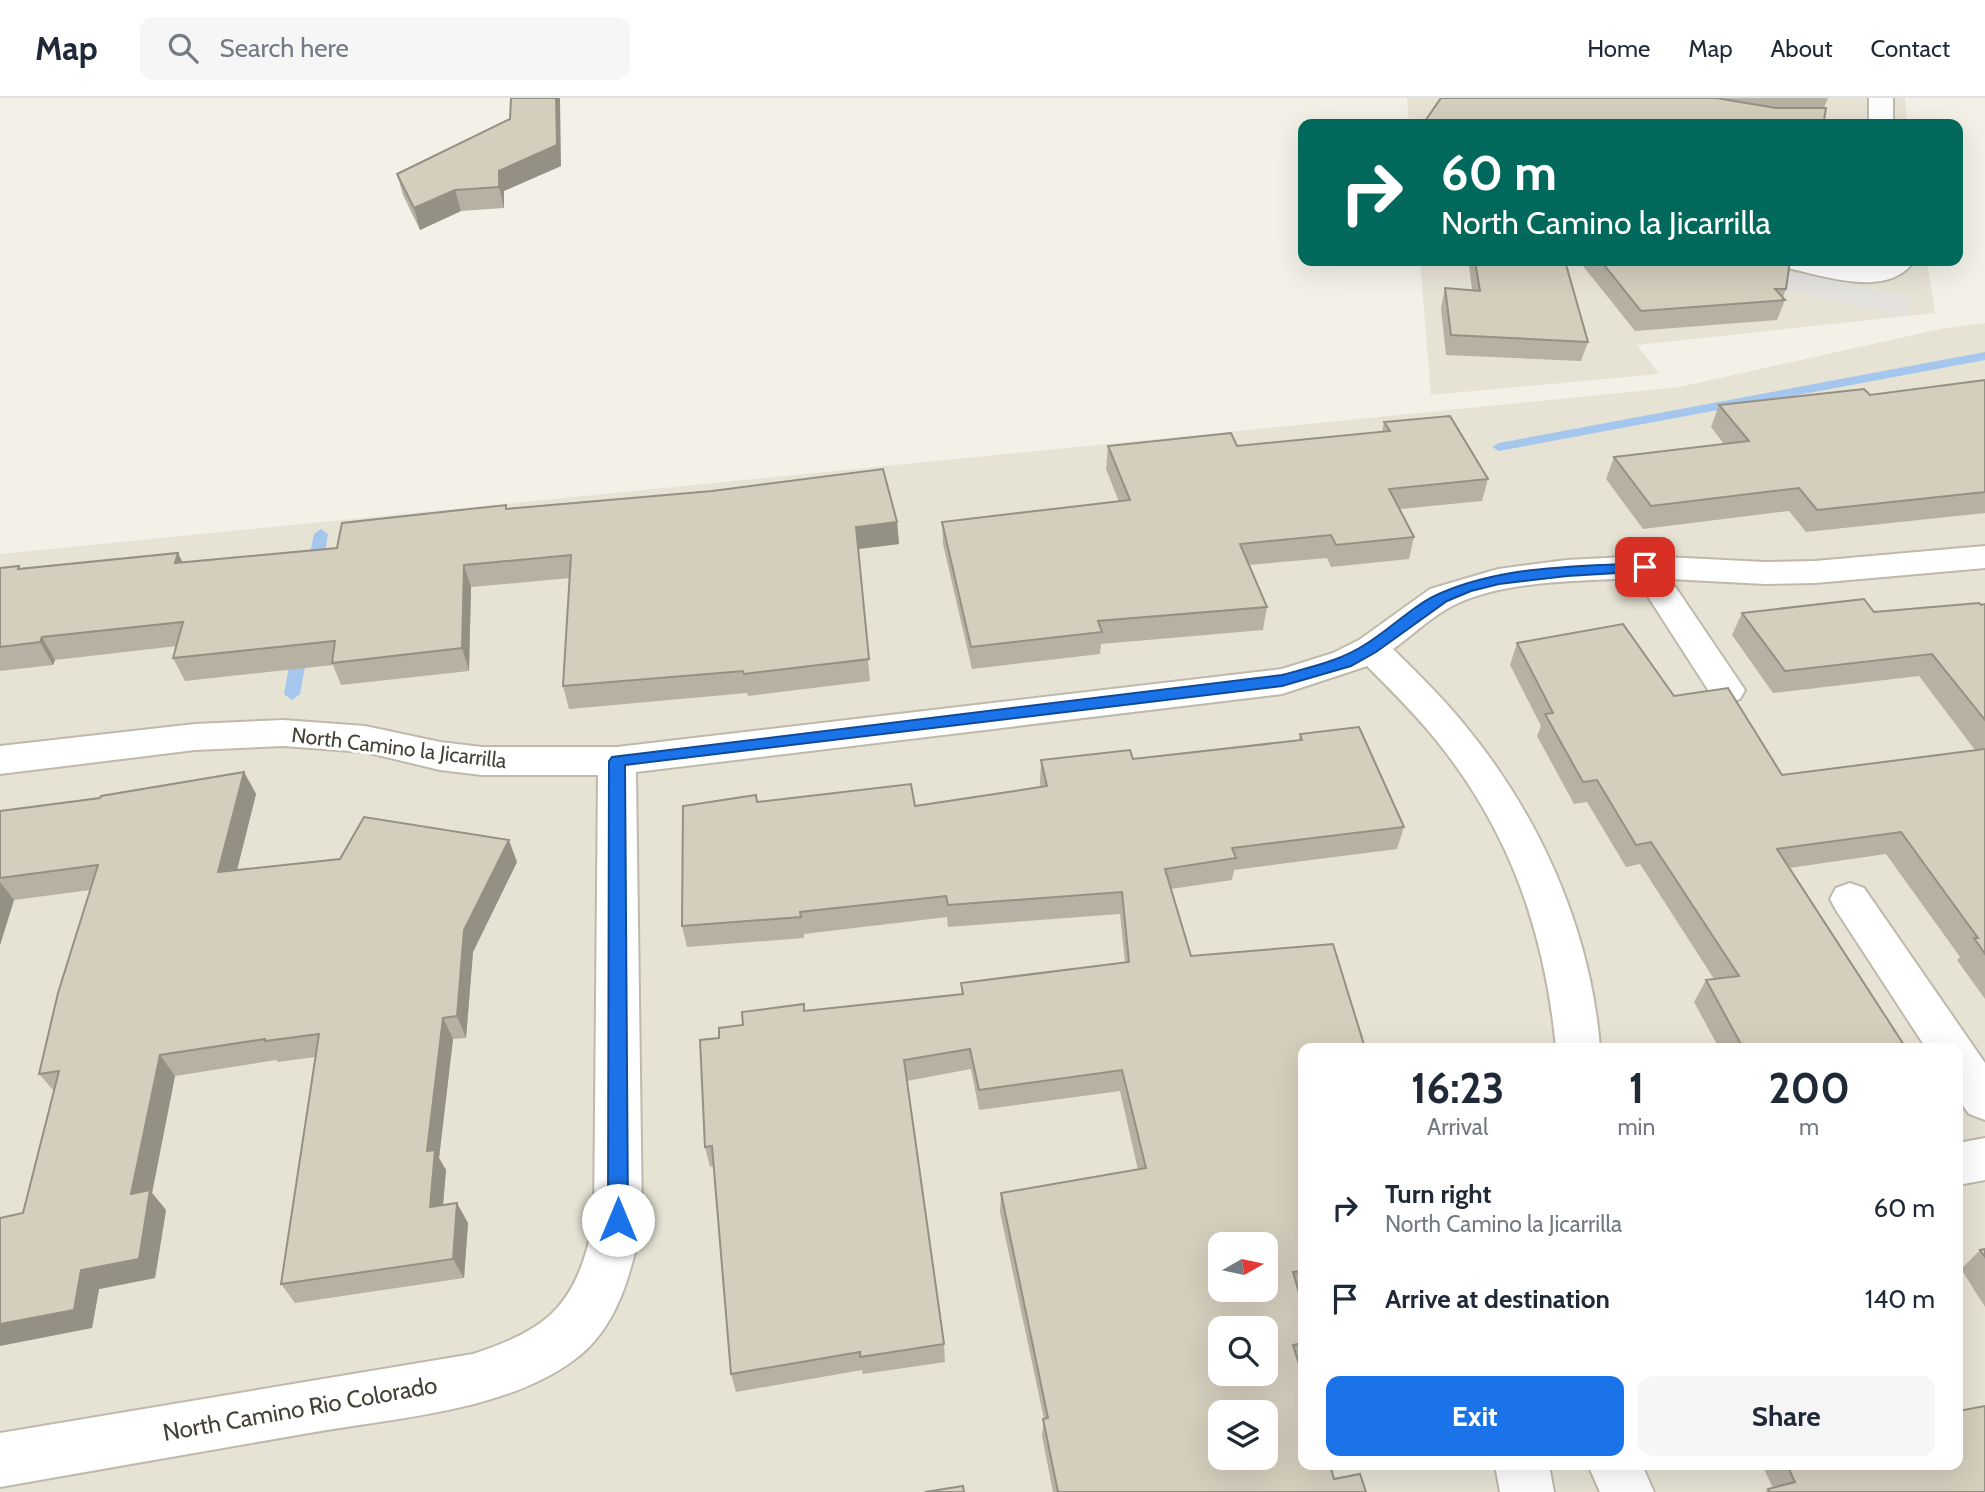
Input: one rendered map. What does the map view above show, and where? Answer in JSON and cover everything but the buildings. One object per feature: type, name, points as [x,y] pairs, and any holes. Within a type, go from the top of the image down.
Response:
[{"type":"street","points":[[1881,98],[1881,119]]},
{"type":"street","points":[[1819,266],[1852,272],[1893,266]]},
{"type":"street","name":"North Camino la Jicarrilla","points":[[0,760],[195,737],[283,733],[365,739],[440,756],[482,761],[617,761],[1282,681],[1346,662],[1371,648],[1442,597],[1499,580],[1567,571],[1645,567],[1765,573],[1815,572],[1985,557]]},
{"type":"street","points":[[1645,567],[1727,690]]},
{"type":"street","points":[[1371,648],[1451,733],[1479,771],[1503,812],[1542,894],[1566,958],[1576,1010],[1578,1043]]},
{"type":"street","name":"North Camino Rio Colorado","points":[[0,1460],[473,1379],[517,1367],[554,1347],[583,1317],[603,1285],[613,1252],[618,1220],[617,761]]},
{"type":"street","points":[[1850,899],[1947,1043]]},
{"type":"street","points":[[1963,1067],[1985,1100]]},
{"type":"street","points":[[1963,1163],[1985,1159]]},
{"type":"street","points":[[1523,1470],[1527,1492]]},
{"type":"street","points":[[1617,1470],[1627,1492]]},
{"type":"shaded area","points":[[1407,98],[1905,98],[1907,119],[1409,119]]},
{"type":"shaded area","points":[[1420,266],[1928,266],[1935,313],[1637,345],[1659,374],[1431,395]]},
{"type":"shaded area","points":[[1765,267],[1910,296],[1907,316],[1760,285]]},
{"type":"shaded area","points":[[1985,323],[1985,1492],[0,1492],[0,554],[1679,387],[1945,328]]},
{"type":"waterway","points":[[1499,447],[1985,356]]},
{"type":"waterway","points":[[314,573],[321,534]]},
{"type":"waterway","points":[[292,694],[301,645]]},
{"type":"route","points":[[618,1220],[617,761],[1282,681],[1346,662],[1371,648],[1442,597],[1467,588],[1499,580],[1567,571],[1645,567]]}]
